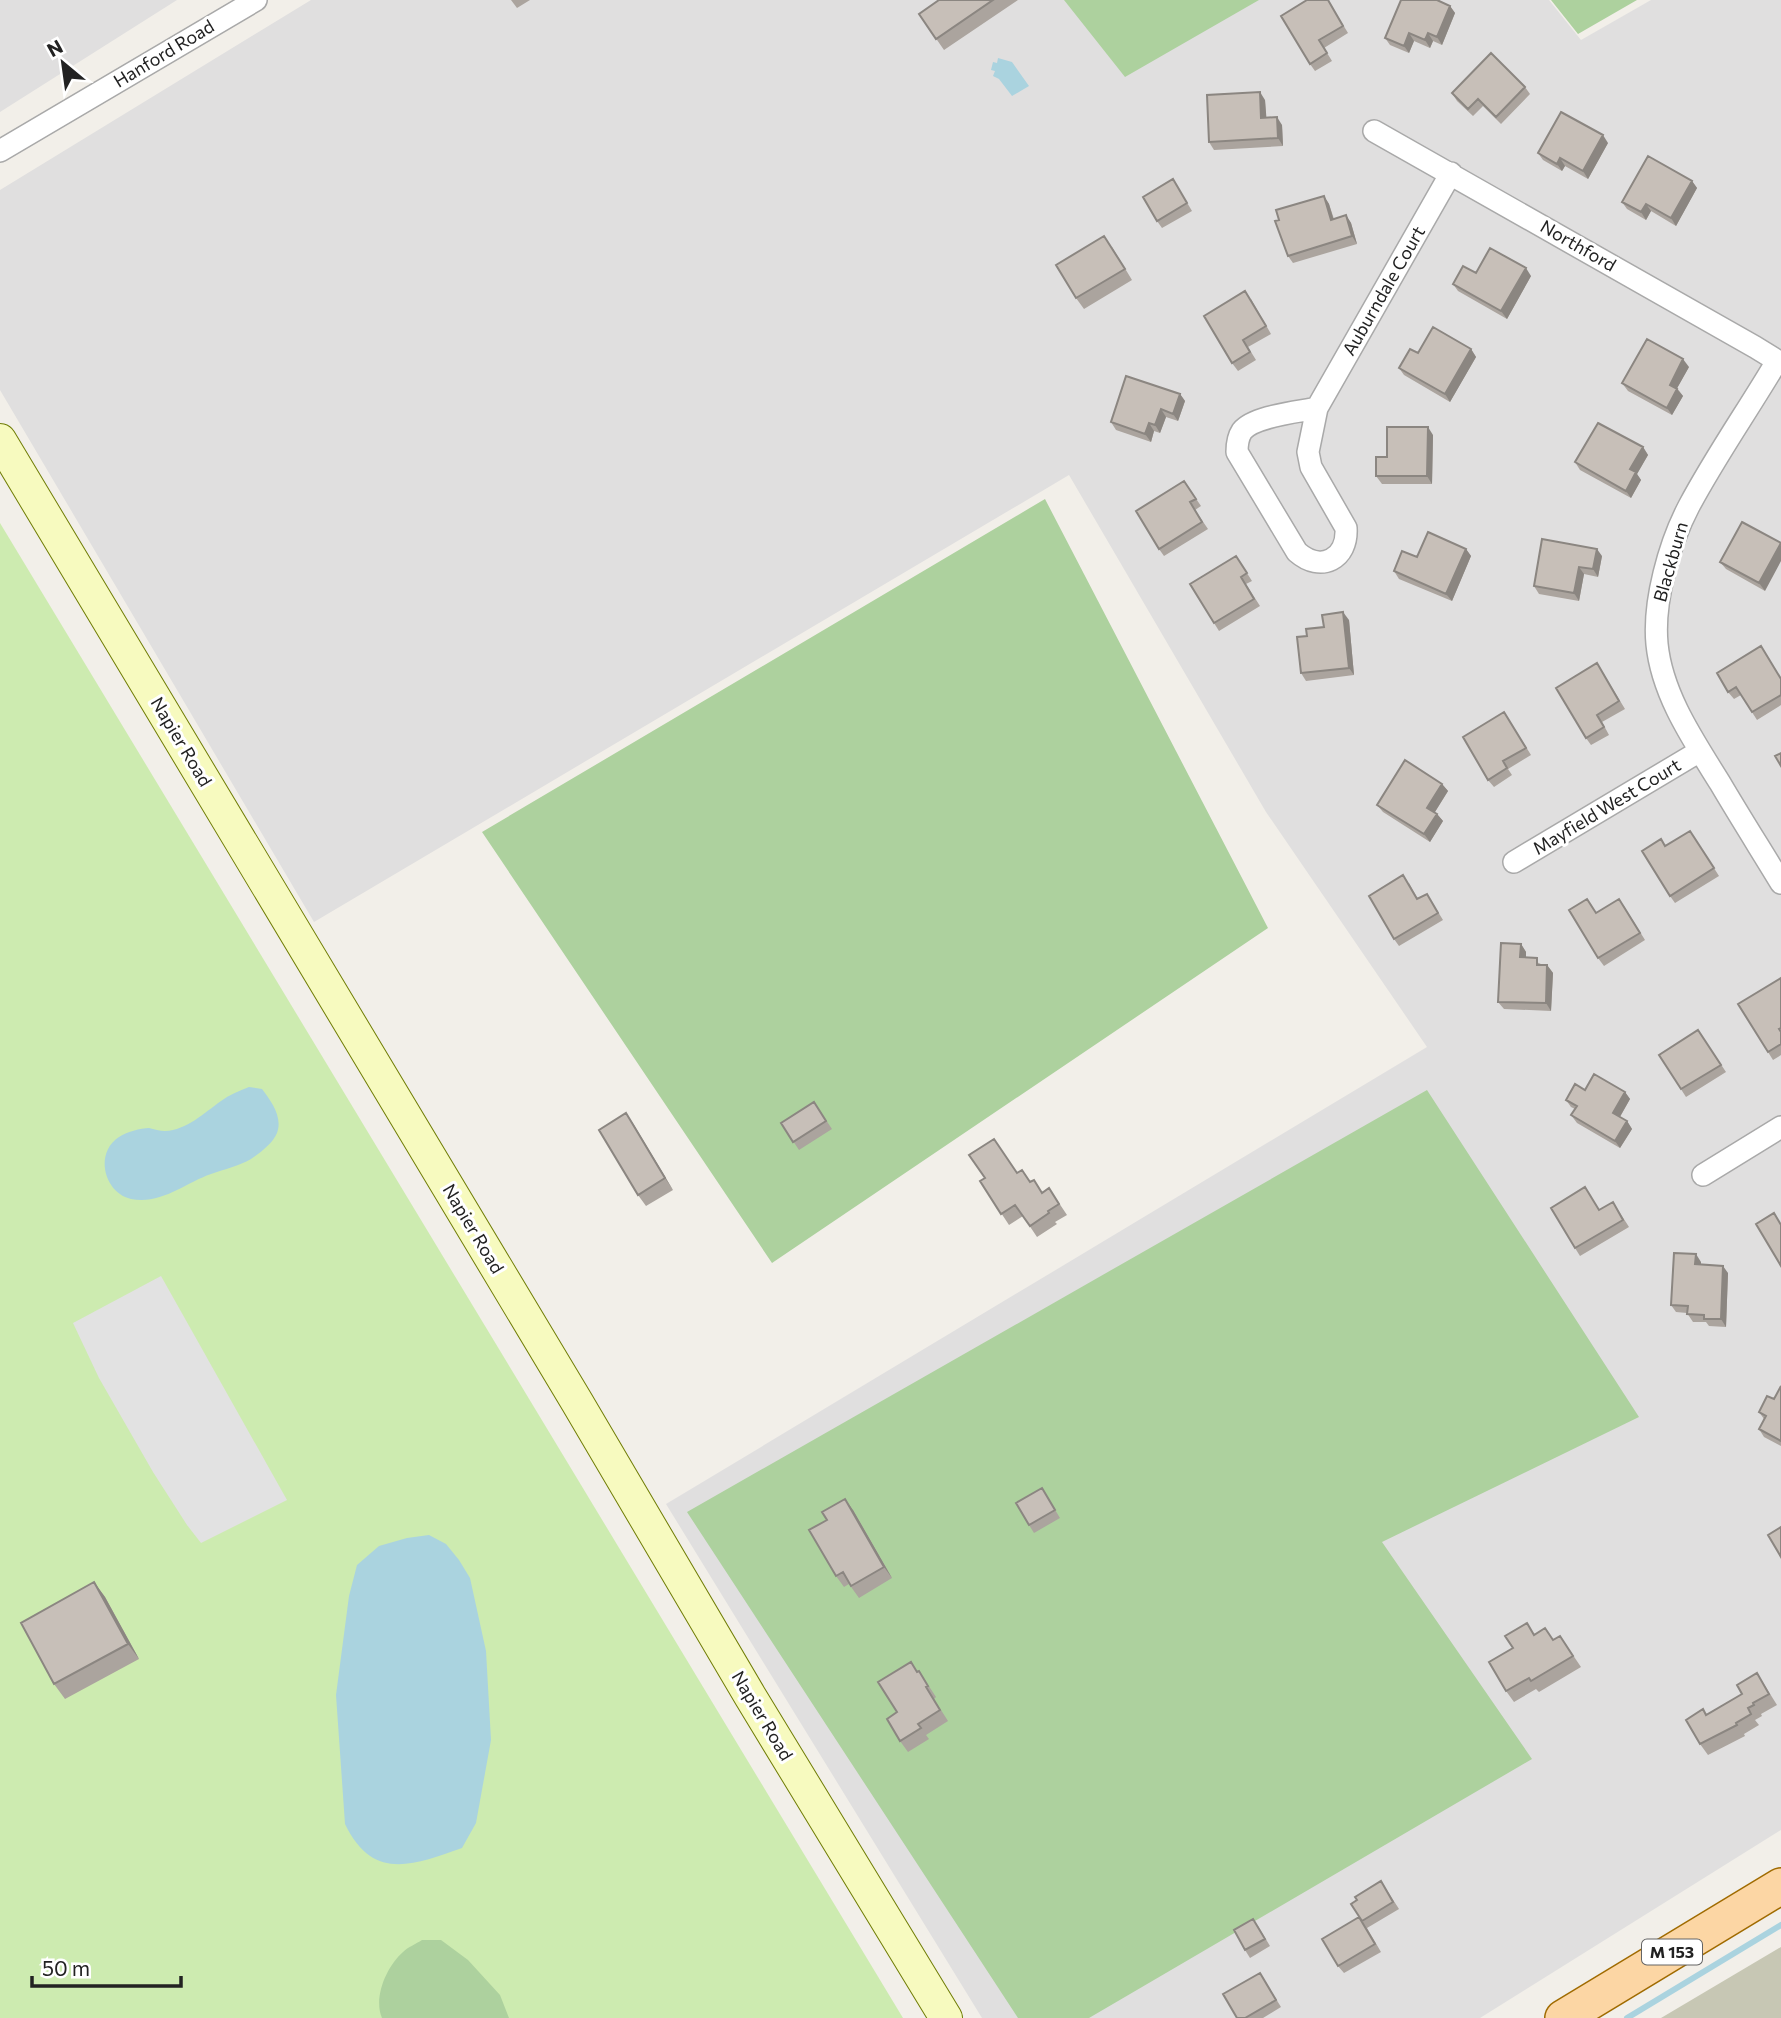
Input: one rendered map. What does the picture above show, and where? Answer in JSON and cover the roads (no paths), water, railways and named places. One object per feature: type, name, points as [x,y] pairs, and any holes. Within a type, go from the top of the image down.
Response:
[{"type":"main road","name":"M 153","points":[[1563,2018],[1781,1886]]},
{"type":"street","name":"Hanford Road","points":[[0,151],[256,0]]},
{"type":"street","name":"Northford","points":[[1374,131],[1779,362]]},
{"type":"street","name":"Auburndale Court","points":[[1317,408],[1269,417],[1251,424],[1243,430],[1237,442],[1237,452],[1297,552],[1318,562],[1329,561],[1343,549],[1346,528],[1311,467],[1308,452],[1317,408],[1451,173]]},
{"type":"street","name":"Blackburn","points":[[1779,362],[1688,507],[1676,536],[1658,601],[1656,621],[1657,647],[1664,675],[1680,715],[1781,883]]},
{"type":"street","name":"Napier Road","points":[[0,440],[577,1402],[750,1696],[946,2018]]},
{"type":"street","name":"Mayfield West Court","points":[[1514,862],[1700,751]]},
{"type":"street","points":[[1703,1175],[1781,1127]]},
{"type":"water","points":[[998,58],[1012,62],[1029,86],[1012,96],[999,79],[993,76],[993,62],[997,63]]},
{"type":"water","points":[[249,1087],[262,1089],[275,1110],[278,1121],[275,1137],[258,1154],[242,1164],[152,1199],[131,1199],[114,1189],[106,1172],[105,1162],[111,1144],[119,1137],[142,1129],[165,1131],[181,1128],[227,1097]]},
{"type":"water","points":[[429,1535],[446,1544],[470,1578],[486,1651],[491,1740],[476,1823],[462,1848],[427,1860],[396,1864],[381,1862],[368,1855],[345,1824],[336,1695],[349,1596],[357,1565],[379,1546]]},
{"type":"waterway","points":[[1627,2018],[1781,1925]]}]
